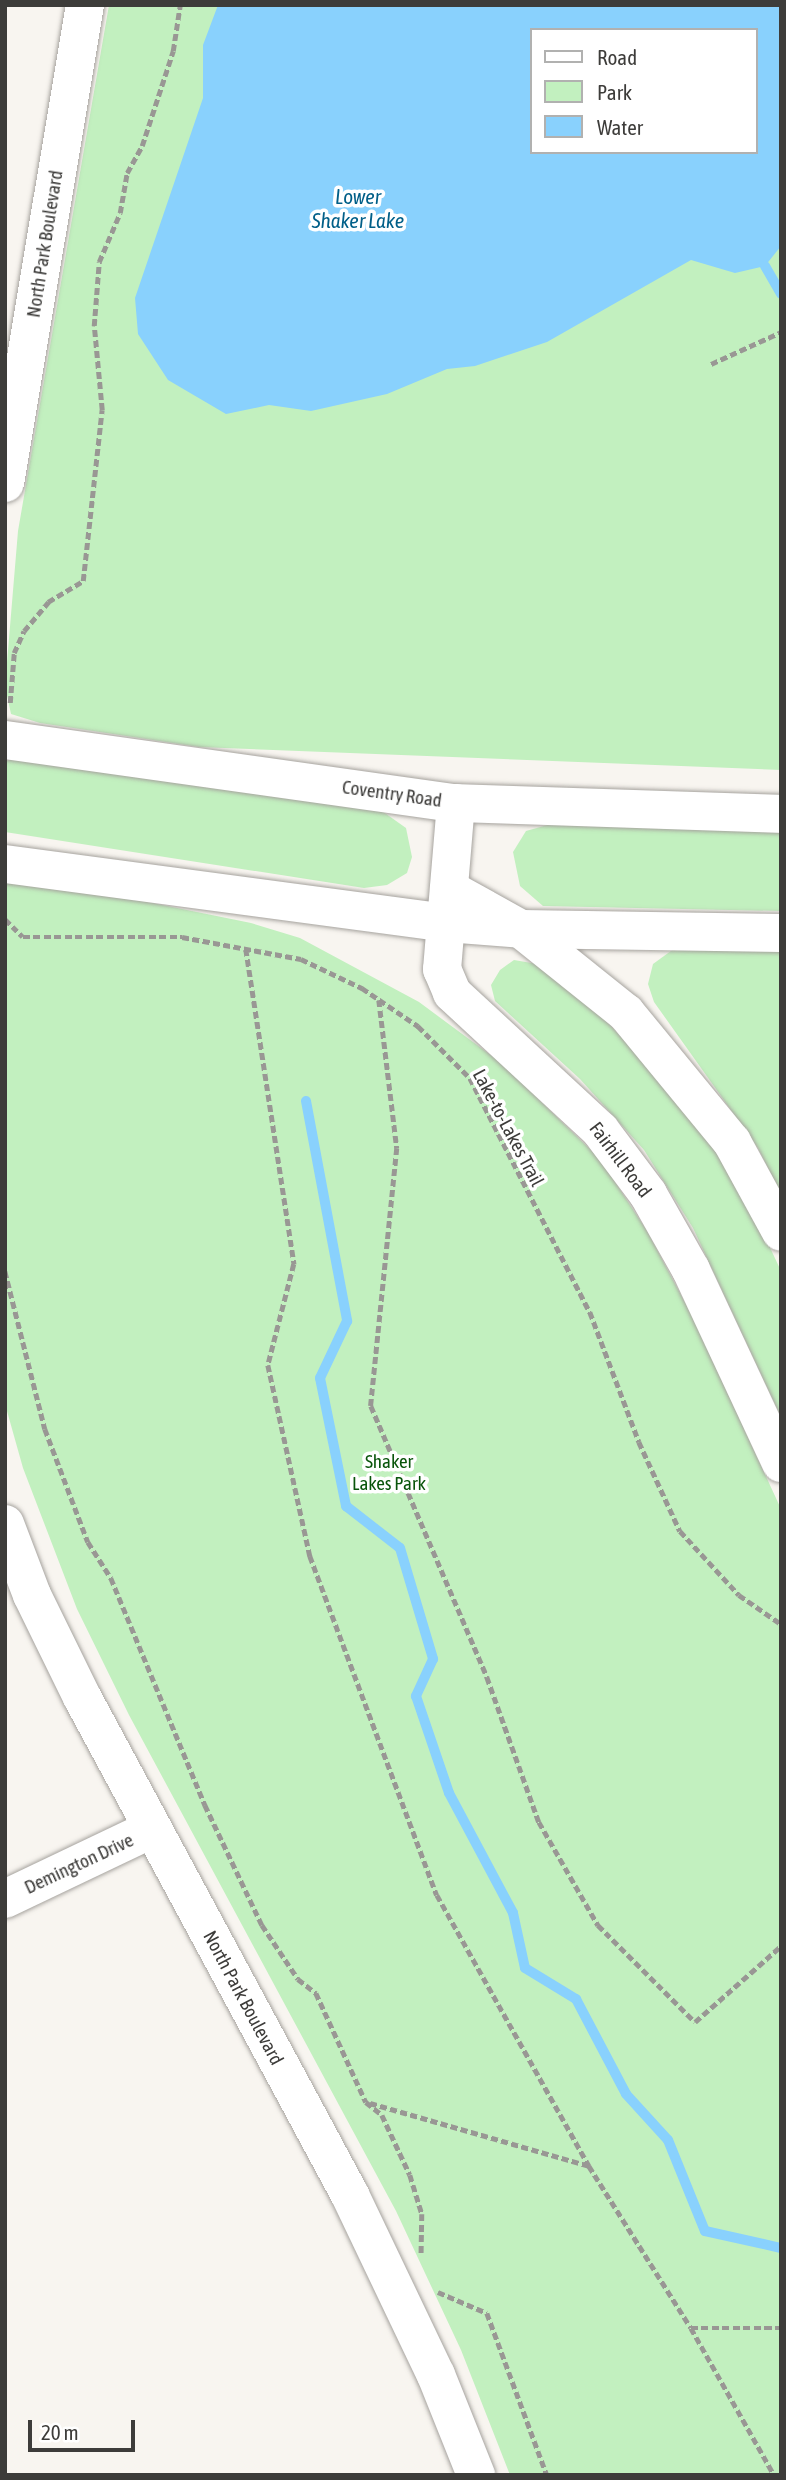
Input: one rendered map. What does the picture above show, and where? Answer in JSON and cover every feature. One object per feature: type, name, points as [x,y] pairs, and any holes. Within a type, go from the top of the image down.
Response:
[{"type":"street","name":"North Park Boulevard","points":[[5,483],[85,5]]},
{"type":"street","name":"Coventry Road","points":[[7,727],[456,803],[781,814]]},
{"type":"street","name":"Fairhill Road","points":[[456,803],[442,969],[452,993],[600,1130],[648,1194],[691,1270],[781,1463]]},
{"type":"street","points":[[5,864],[448,906],[521,929],[781,933]]},
{"type":"street","points":[[521,929],[626,1013],[692,1090],[732,1142],[781,1232]]},
{"type":"street","name":"North Park Boulevard","points":[[5,1524],[32,1595],[152,1829],[350,2195],[436,2375],[476,2475]]},
{"type":"street","name":"Demington Drive","points":[[5,1899],[152,1829]]},
{"type":"path","points":[[7,727],[14,653],[24,631],[48,602],[83,581],[102,410],[94,326],[99,262],[120,213],[127,173],[142,146],[173,51],[180,5]]},
{"type":"path","points":[[711,364],[781,332]]},
{"type":"path","name":"Lake-to-Lakes Trail","points":[[5,919],[23,937],[182,937],[302,959],[379,1000],[418,1026],[470,1078],[590,1312],[639,1442],[680,1531],[740,1595],[781,1624]]},
{"type":"path","points":[[246,949],[294,1264],[268,1365],[310,1556],[437,1895],[589,2166],[691,2328],[774,2475]]},
{"type":"path","points":[[379,1000],[397,1148],[371,1406],[487,1678],[539,1822],[598,1925],[695,2022],[781,1946]]},
{"type":"path","points":[[5,1271],[46,1429],[88,1542],[111,1578],[205,1805],[262,1925],[298,1979],[316,1993],[366,2102],[382,2115],[410,2175],[422,2214],[421,2263]]},
{"type":"path","points":[[366,2102],[589,2166]]},
{"type":"path","points":[[425,2286],[487,2313],[547,2475]]},
{"type":"path","points":[[691,2328],[781,2328]]},
{"type":"green space","points":[[109,5],[781,5],[781,770],[199,747],[40,723],[11,714],[5,686],[18,531]]},
{"type":"green space","points":[[14,759],[382,811],[406,828],[412,857],[407,873],[387,885],[364,888],[5,832],[5,761]]},
{"type":"green space","points":[[558,822],[781,833],[781,911],[543,906],[520,886],[513,852],[526,831]]},
{"type":"green space","name":"Shaker Lakes Park","points":[[5,873],[251,923],[300,938],[419,1002],[500,1062],[600,1159],[647,1231],[691,1314],[781,1509],[781,2475],[510,2475],[461,2350],[396,2211],[129,1715],[77,1609],[23,1468],[5,1404]]},
{"type":"green space","points":[[675,948],[781,951],[781,1194],[758,1148],[654,1002],[648,984],[653,964]]},
{"type":"green space","points":[[514,960],[537,964],[602,1017],[685,1103],[752,1209],[781,1271],[781,1417],[693,1228],[644,1150],[580,1079],[495,1001],[491,985],[500,970]]},
{"type":"water","name":"Lower Shaker Lake","points":[[218,5],[781,5],[781,246],[765,266],[735,273],[691,260],[547,342],[475,366],[447,369],[387,394],[311,411],[269,405],[226,414],[168,380],[138,334],[135,298],[203,98],[203,45]]},
{"type":"waterway","points":[[765,266],[781,294]]},
{"type":"waterway","points":[[306,1101],[347,1321],[320,1378],[346,1506],[400,1548],[433,1659],[416,1696],[449,1793],[513,1913],[525,1968],[576,1999],[626,2094],[668,2140],[705,2231],[781,2248]]}]
